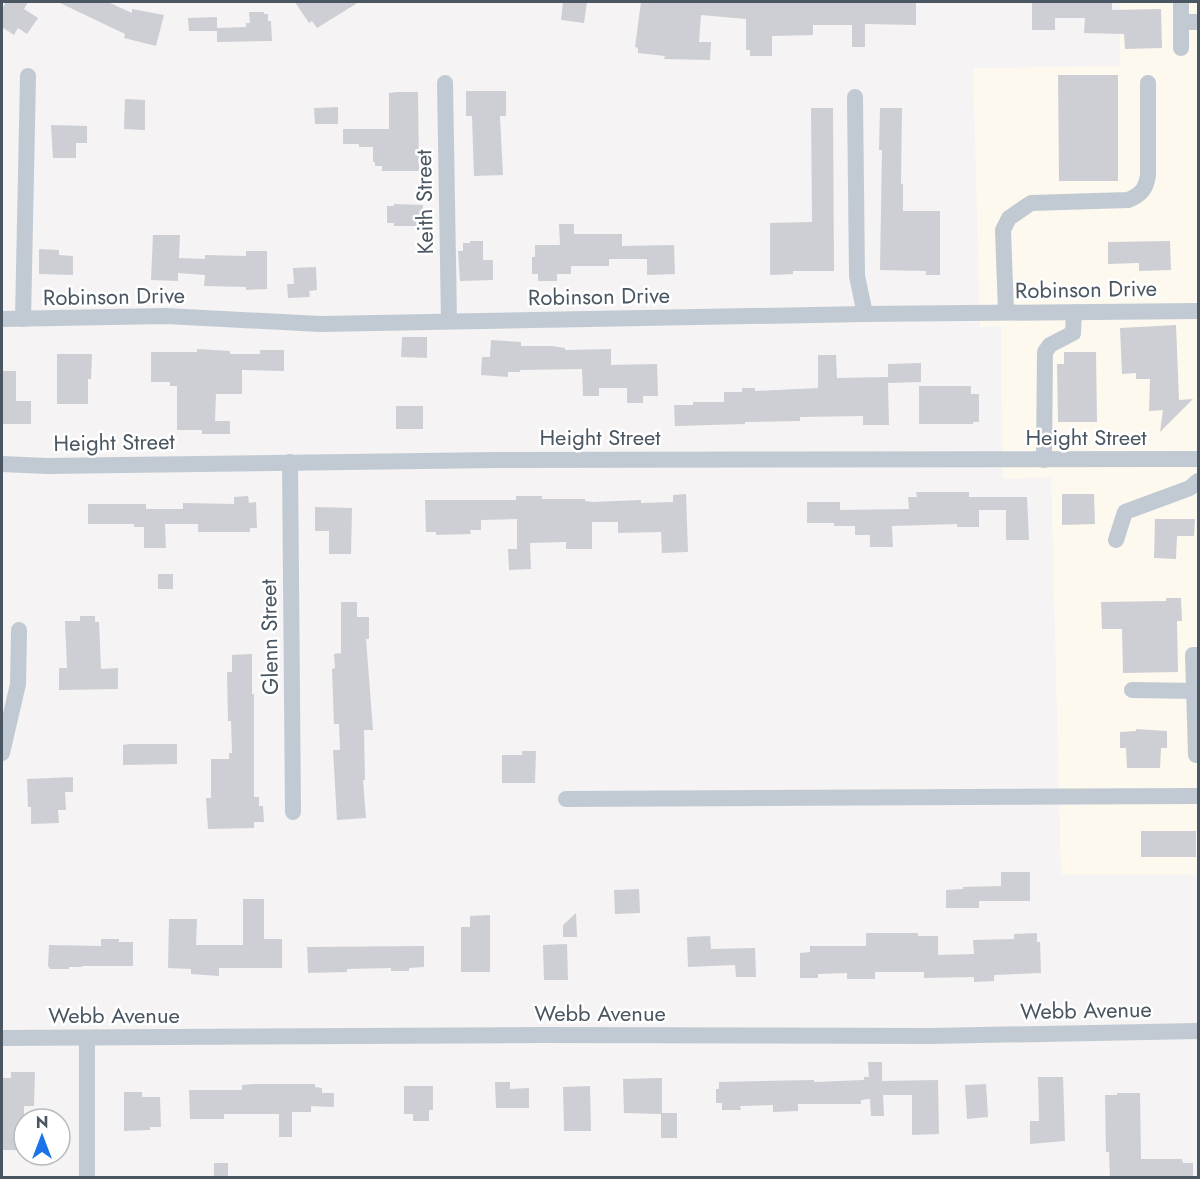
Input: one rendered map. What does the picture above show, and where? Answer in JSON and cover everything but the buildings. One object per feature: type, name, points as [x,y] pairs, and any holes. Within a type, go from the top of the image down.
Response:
[{"type":"street","points":[[1180,2],[1180,48]]},
{"type":"street","points":[[1180,22],[1198,21]]},
{"type":"street","points":[[23,319],[28,76]]},
{"type":"street","name":"Keith Street","points":[[445,83],[449,321]]},
{"type":"street","points":[[1006,312],[1003,230],[1009,218],[1031,203],[1128,200],[1137,196],[1147,185],[1148,83]]},
{"type":"street","points":[[855,97],[857,276],[865,314]]},
{"type":"street","name":"Robinson Drive","points":[[2,319],[166,316],[320,324],[865,314],[1198,311]]},
{"type":"street","points":[[1044,460],[1045,352],[1050,345],[1073,333],[1074,312]]},
{"type":"street","name":"Height Street","points":[[2,464],[47,466],[497,460],[1198,459]]},
{"type":"street","name":"Glenn Street","points":[[290,462],[293,812]]},
{"type":"street","points":[[1116,540],[1125,512],[1190,488],[1198,481]]},
{"type":"street","points":[[2,753],[18,684],[19,630]]},
{"type":"street","points":[[1198,655],[1193,655],[1196,691],[1196,755],[1198,755]]},
{"type":"street","points":[[1132,690],[1196,691]]},
{"type":"street","points":[[566,799],[1198,796]]},
{"type":"street","name":"Webb Avenue","points":[[2,1038],[929,1036],[1198,1031]]},
{"type":"street","points":[[87,1038],[87,1178]]},
{"type":"shaded area","points":[[1120,2],[1198,2],[1198,875],[1061,875],[1051,477],[1002,479],[1001,326],[980,327],[973,68],[1120,66]]}]
